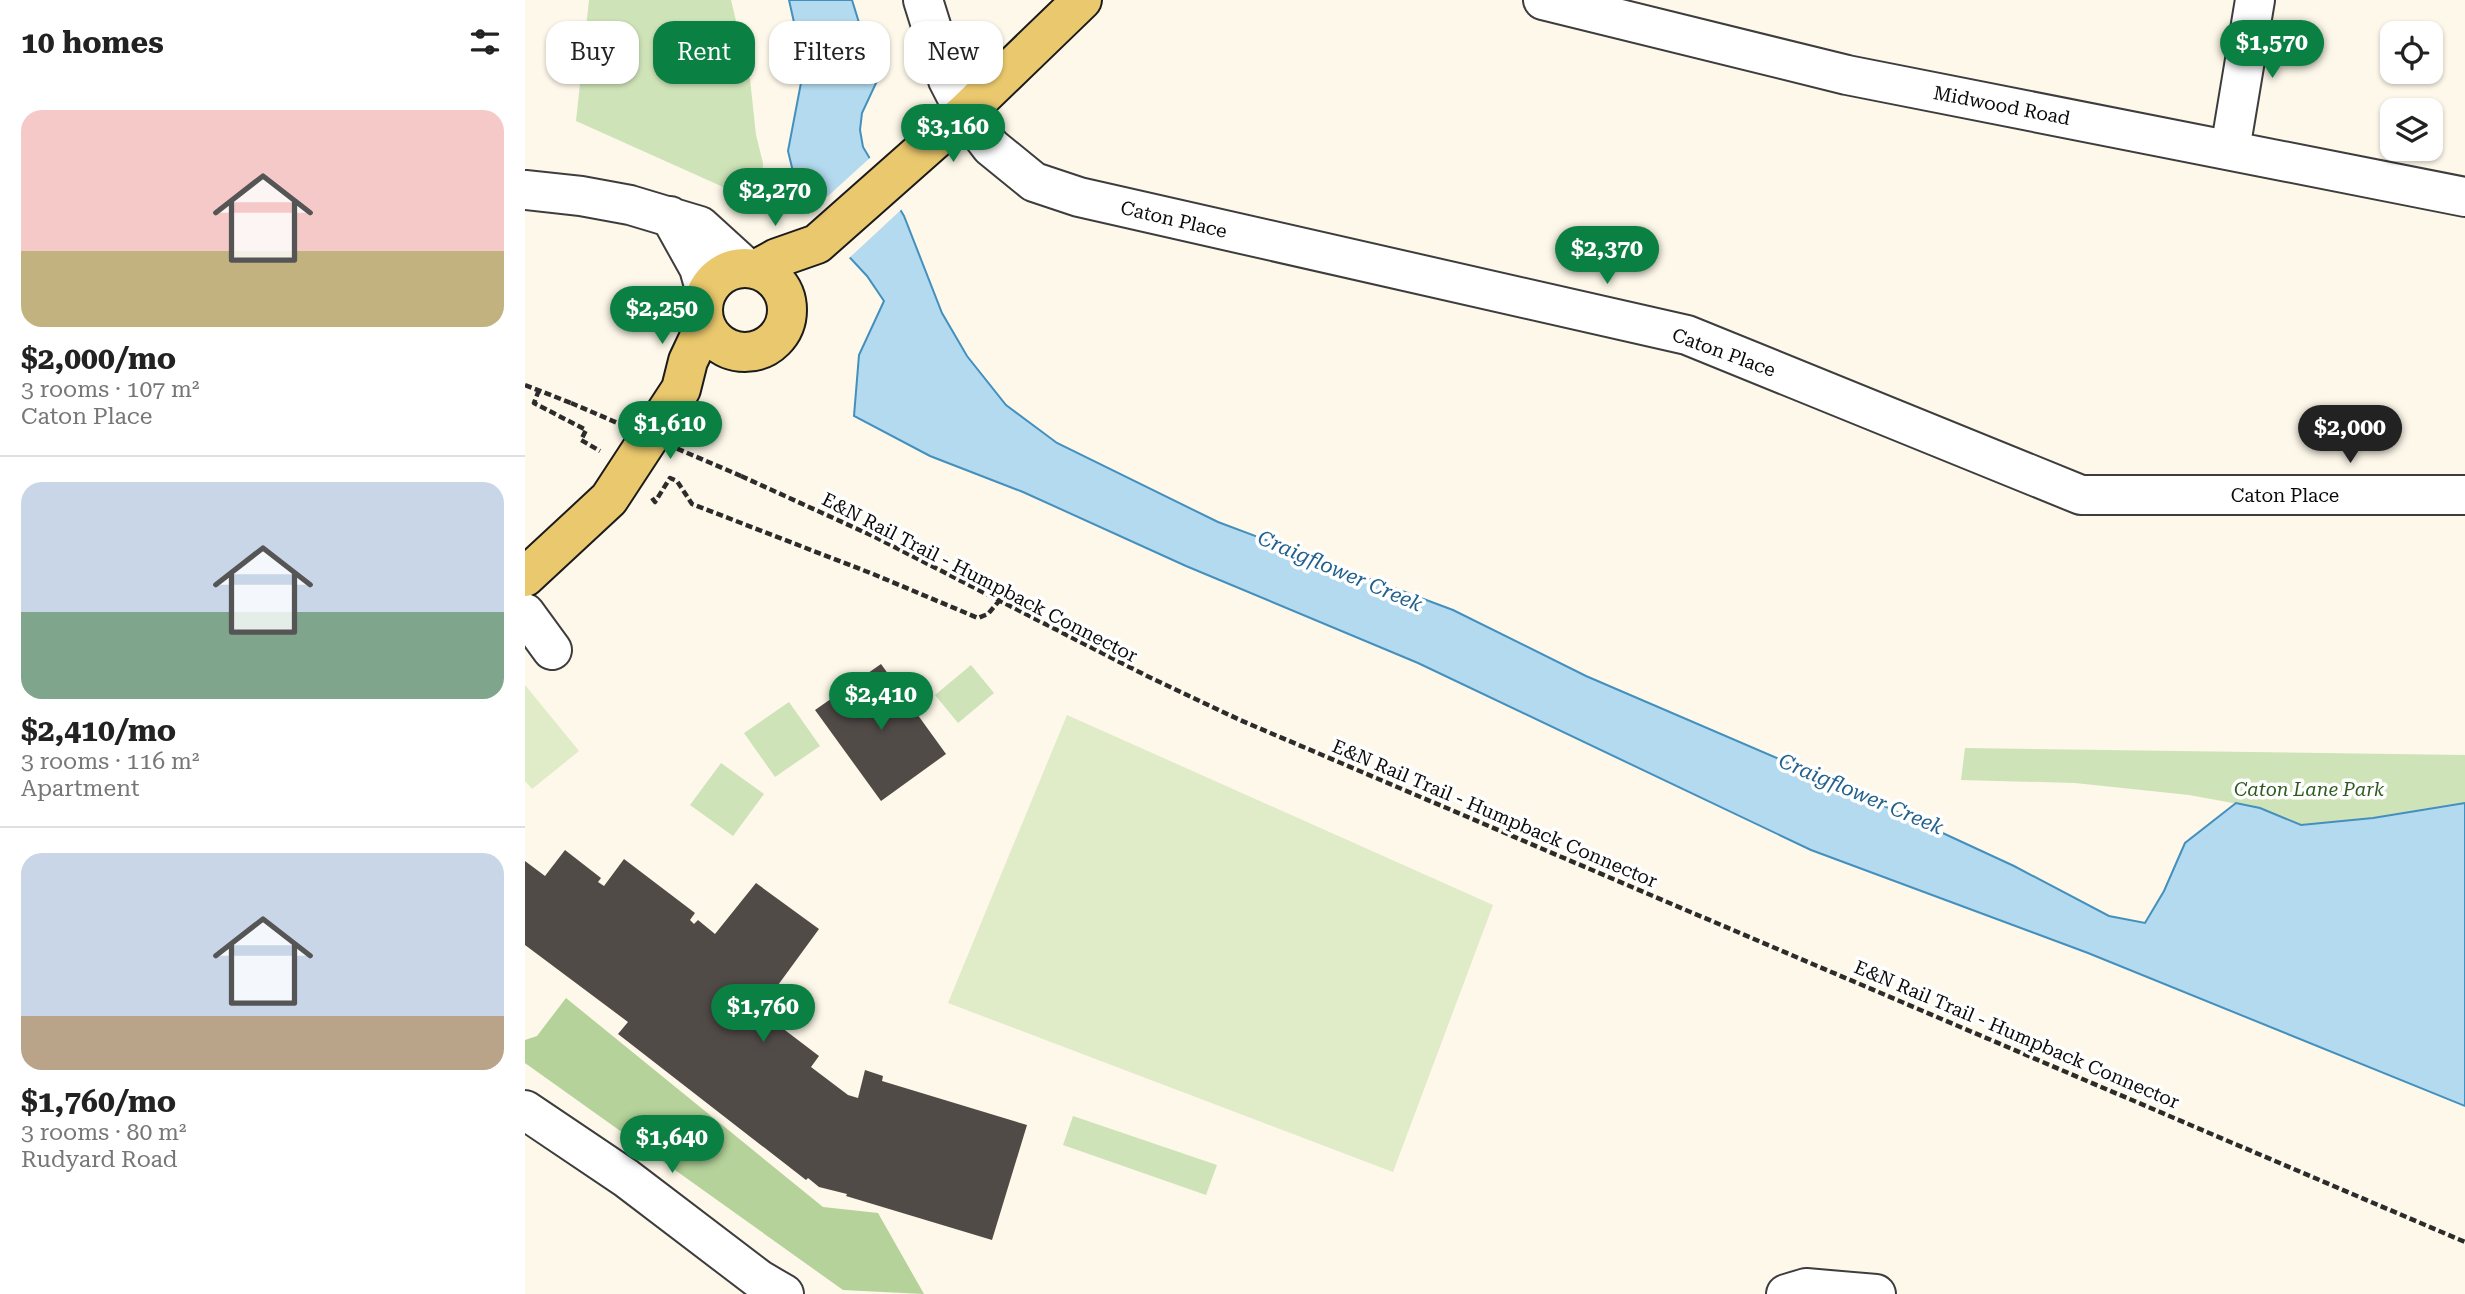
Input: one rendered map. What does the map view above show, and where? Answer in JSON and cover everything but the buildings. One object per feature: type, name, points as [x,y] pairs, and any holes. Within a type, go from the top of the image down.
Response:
[{"type":"main road","points":[[681,389],[715,279],[729,270],[751,268],[817,244],[965,113],[1082,0]]},
{"type":"main road","points":[[525,577],[609,499],[617,461],[681,389],[746,352],[762,349],[775,340],[785,327],[798,281],[817,244]]},
{"type":"main road","points":[[751,268],[773,278],[784,293],[788,311]]},
{"type":"main road","points":[[705,309],[714,340],[729,349],[746,352]]},
{"type":"street","name":"Caton Place","points":[[923,0],[948,80],[965,113],[991,147],[1034,182],[1093,200],[1687,335],[2081,495],[2465,495]]},
{"type":"street","name":"Midwood Road","points":[[1543,0],[1847,75],[2465,197]]},
{"type":"street","points":[[2230,150],[2255,0]]},
{"type":"street","points":[[525,190],[618,202],[700,226],[751,268]]},
{"type":"street","points":[[670,216],[699,268],[705,309]]},
{"type":"street","points":[[525,613],[552,649]]},
{"type":"street","points":[[525,1110],[626,1178],[760,1280],[784,1294]]},
{"type":"street","points":[[1786,1294],[1806,1288],[1877,1294]]},
{"type":"path","name":"E&N Rail Trail - Humpback Connector","points":[[525,384],[741,476],[875,537],[1147,676],[1240,720],[2465,1242]]},
{"type":"path","points":[[539,390],[534,403],[586,430],[581,440],[617,461],[655,502],[670,478],[677,481],[692,504],[873,574],[959,612],[978,618],[988,614],[999,601]]},
{"type":"green space","points":[[589,0],[731,0],[736,21],[653,21],[653,84],[751,84],[756,135],[763,163],[761,204],[576,121],[580,84],[639,84],[639,21],[587,21]]},
{"type":"green space","points":[[971,665],[994,693],[958,723],[935,695]]},
{"type":"green space","points":[[525,685],[579,751],[532,789],[525,781]]},
{"type":"green space","points":[[789,702],[820,746],[775,777],[744,733]]},
{"type":"green space","points":[[1067,715],[1493,905],[1393,1172],[948,1003]]},
{"type":"green space","name":"Caton Lane Park","points":[[1965,748],[2465,755],[2465,803],[2373,818],[2301,825],[2260,808],[2189,795],[2075,783],[1961,780]]},
{"type":"green space","points":[[721,763],[764,794],[733,836],[690,805]]},
{"type":"green space","points":[[566,998],[823,1207],[878,1213],[924,1294],[843,1290],[525,1063],[525,1040],[537,1036]]},
{"type":"green space","points":[[1073,1116],[1217,1165],[1206,1195],[1063,1145]]},
{"type":"water","points":[[789,0],[852,0],[858,21],[794,21]]},
{"type":"water","name":"Craigflower Creek","points":[[801,84],[876,84],[862,113],[860,130],[863,147],[904,216],[942,313],[967,356],[1006,405],[1057,443],[1218,522],[1453,610],[1586,676],[1828,780],[2014,866],[2109,916],[2145,923],[2164,891],[2185,843],[2236,803],[2260,808],[2301,825],[2373,818],[2465,803],[2465,1106],[2088,953],[1811,850],[1418,663],[1186,566],[1023,492],[930,456],[854,416],[859,355],[884,301],[867,276],[801,205],[788,151]]},
{"type":"pier","points":[[872,156],[903,208],[846,261],[806,216]]}]
